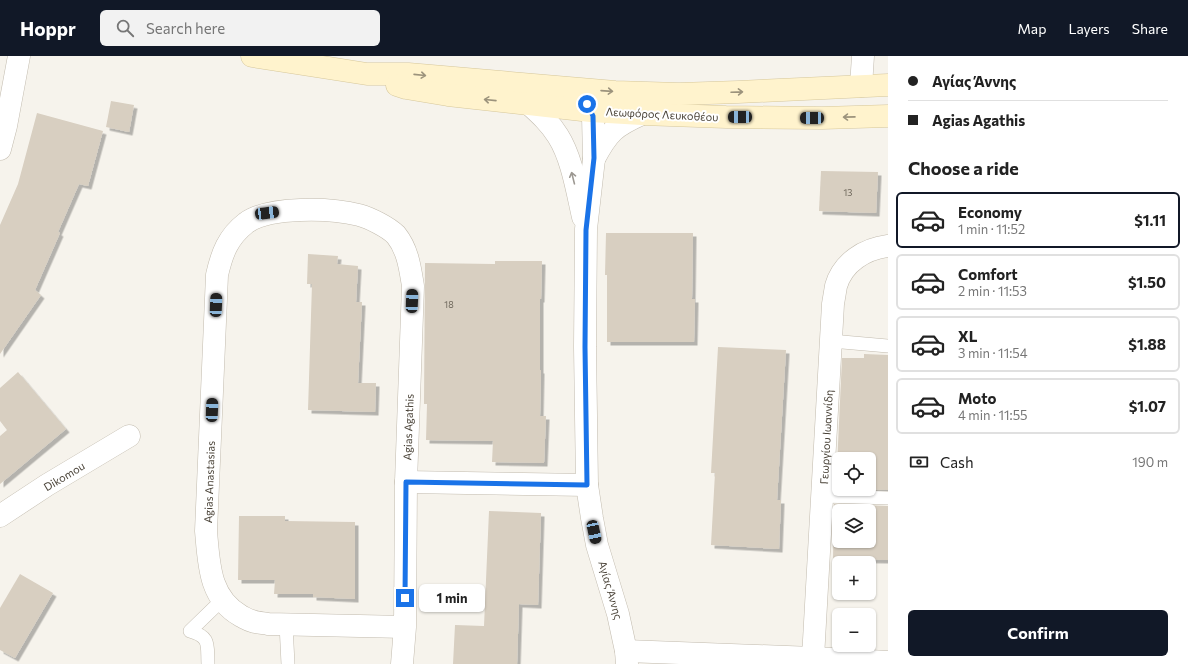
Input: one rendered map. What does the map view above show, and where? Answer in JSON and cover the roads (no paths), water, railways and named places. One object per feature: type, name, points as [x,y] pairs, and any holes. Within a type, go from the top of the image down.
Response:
[{"type":"main road","name":"Λεωφόρος Λευκοθέου","points":[[252,56],[292,59],[368,74],[406,88],[448,95],[591,111],[726,117],[822,118],[888,116]]},
{"type":"main road","name":"Λεωφόρος Λευκοθέου","points":[[368,74],[408,74],[615,92],[678,94],[888,85]]},
{"type":"street","points":[[0,148],[6,126],[19,56]]},
{"type":"street","points":[[861,86],[864,56]]},
{"type":"street","points":[[568,88],[583,99],[591,111]]},
{"type":"street","name":"Αγίας Άννης","points":[[529,104],[544,117],[566,150],[586,230]]},
{"type":"street","name":"Αγίας Άννης","points":[[591,111],[594,125],[594,158],[586,230],[585,347],[587,485],[597,545],[611,589],[626,657]]},
{"type":"street","name":"Αγίας Άννης","points":[[594,158],[609,134],[618,126],[642,114]]},
{"type":"street","name":"Agias Anastasias","points":[[222,600],[212,579],[208,560],[206,531],[217,275],[226,245],[247,222],[267,213],[290,210],[341,211],[360,215],[376,222],[394,234],[404,247],[413,286]]},
{"type":"street","name":"Γεωργίου Ιωαννίδη","points":[[813,658],[833,304],[836,286],[848,265],[858,256],[871,249],[888,246]]},
{"type":"street","name":"Agias Agathis","points":[[402,664],[405,627],[406,482],[413,286]]},
{"type":"street","name":"Dikomou","points":[[0,516],[129,436]]},
{"type":"street","points":[[406,482],[587,485]]},
{"type":"street","points":[[222,600],[235,612],[251,621],[268,624],[405,627]]},
{"type":"street","points":[[626,657],[813,658],[888,662]]},
{"type":"lane","points":[[831,341],[888,346]]},
{"type":"lane","points":[[822,496],[888,498]]},
{"type":"lane","points":[[208,664],[207,640],[201,634],[190,631],[222,600]]},
{"type":"lane","points":[[286,624],[288,664]]}]
